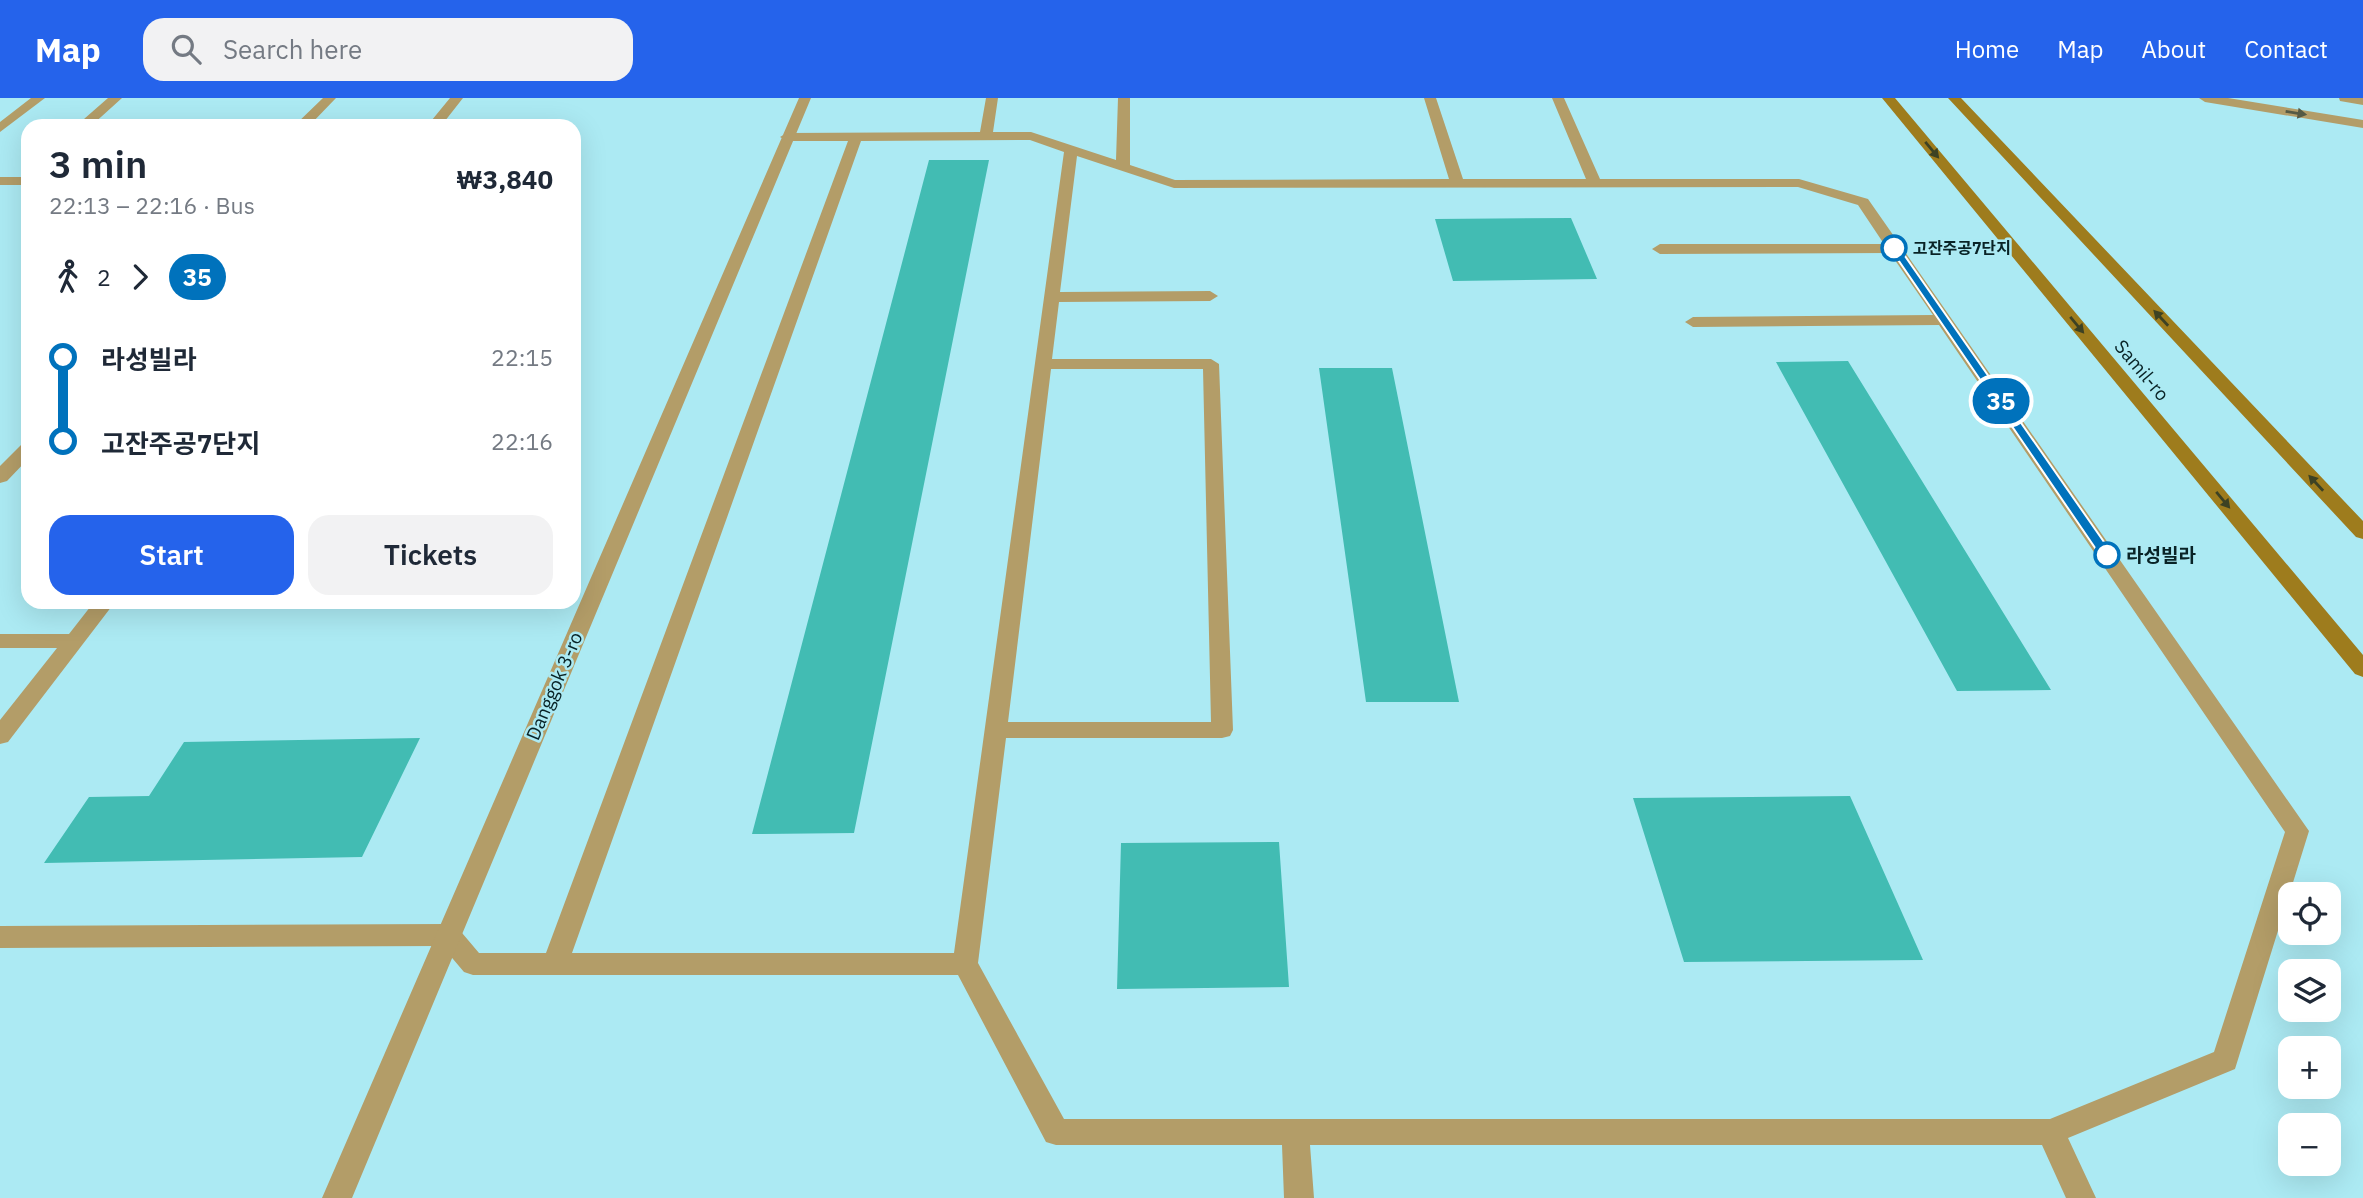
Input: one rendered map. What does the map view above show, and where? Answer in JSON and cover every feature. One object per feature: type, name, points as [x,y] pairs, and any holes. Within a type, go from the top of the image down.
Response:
[{"type":"main road","name":"Samil-ro","points":[[1888,98],[2363,669]]},
{"type":"main road","points":[[1954,98],[2363,533]]},
{"type":"street","points":[[0,128],[39,98]]},
{"type":"street","points":[[91,119],[116,98]]},
{"type":"street","points":[[309,119],[330,98]]},
{"type":"street","points":[[440,119],[457,98]]},
{"type":"street","name":"Danggok 3-ro","points":[[337,1198],[805,98]]},
{"type":"street","points":[[986,136],[992,98]]},
{"type":"street","points":[[1123,167],[1124,98]]},
{"type":"street","points":[[1430,98],[1457,183]]},
{"type":"street","points":[[1558,98],[1595,183]]},
{"type":"street","points":[[2204,98],[2363,124]]},
{"type":"street","points":[[2345,98],[2363,101]]},
{"type":"street","points":[[787,137],[1031,136],[1071,149],[1174,184],[1799,183],[1863,202],[2297,831],[2225,1060],[2050,1132],[1056,1132],[965,964],[1071,149]]},
{"type":"street","points":[[555,964],[856,137]]},
{"type":"street","points":[[0,181],[21,178]]},
{"type":"street","points":[[1660,250],[1894,248]]},
{"type":"street","points":[[1052,296],[1210,296]]},
{"type":"street","points":[[1693,321],[1945,320]]},
{"type":"street","points":[[996,730],[1222,730],[1211,364],[1043,364]]},
{"type":"street","points":[[0,477],[21,455]]},
{"type":"street","points":[[0,736],[100,609]]},
{"type":"street","points":[[0,641],[75,641]]},
{"type":"street","points":[[0,937],[448,935],[473,964],[965,964]]},
{"type":"street","points":[[1295,1131],[1300,1198]]},
{"type":"street","points":[[2050,1132],[2081,1198]]},
{"type":"building","points":[[929,160],[989,160],[854,833],[752,834]]},
{"type":"building","points":[[1571,218],[1597,279],[1453,281],[1435,219]]},
{"type":"building","points":[[1848,361],[2051,690],[1957,691],[1776,362]]},
{"type":"building","points":[[1319,368],[1392,368],[1459,702],[1366,702]]},
{"type":"building","points":[[420,738],[362,857],[44,863],[89,797],[149,796],[184,742]]},
{"type":"building","points":[[1850,796],[1923,960],[1684,962],[1633,798]]},
{"type":"building","points":[[1279,842],[1289,987],[1117,989],[1121,843]]},
{"type":"bus line","name":"35","points":[[1894,248],[2107,555]]},
{"type":"place","name":"고잔주공7단지","points":[[1894,248]]},
{"type":"place","name":"라성빌라","points":[[2107,555]]}]
